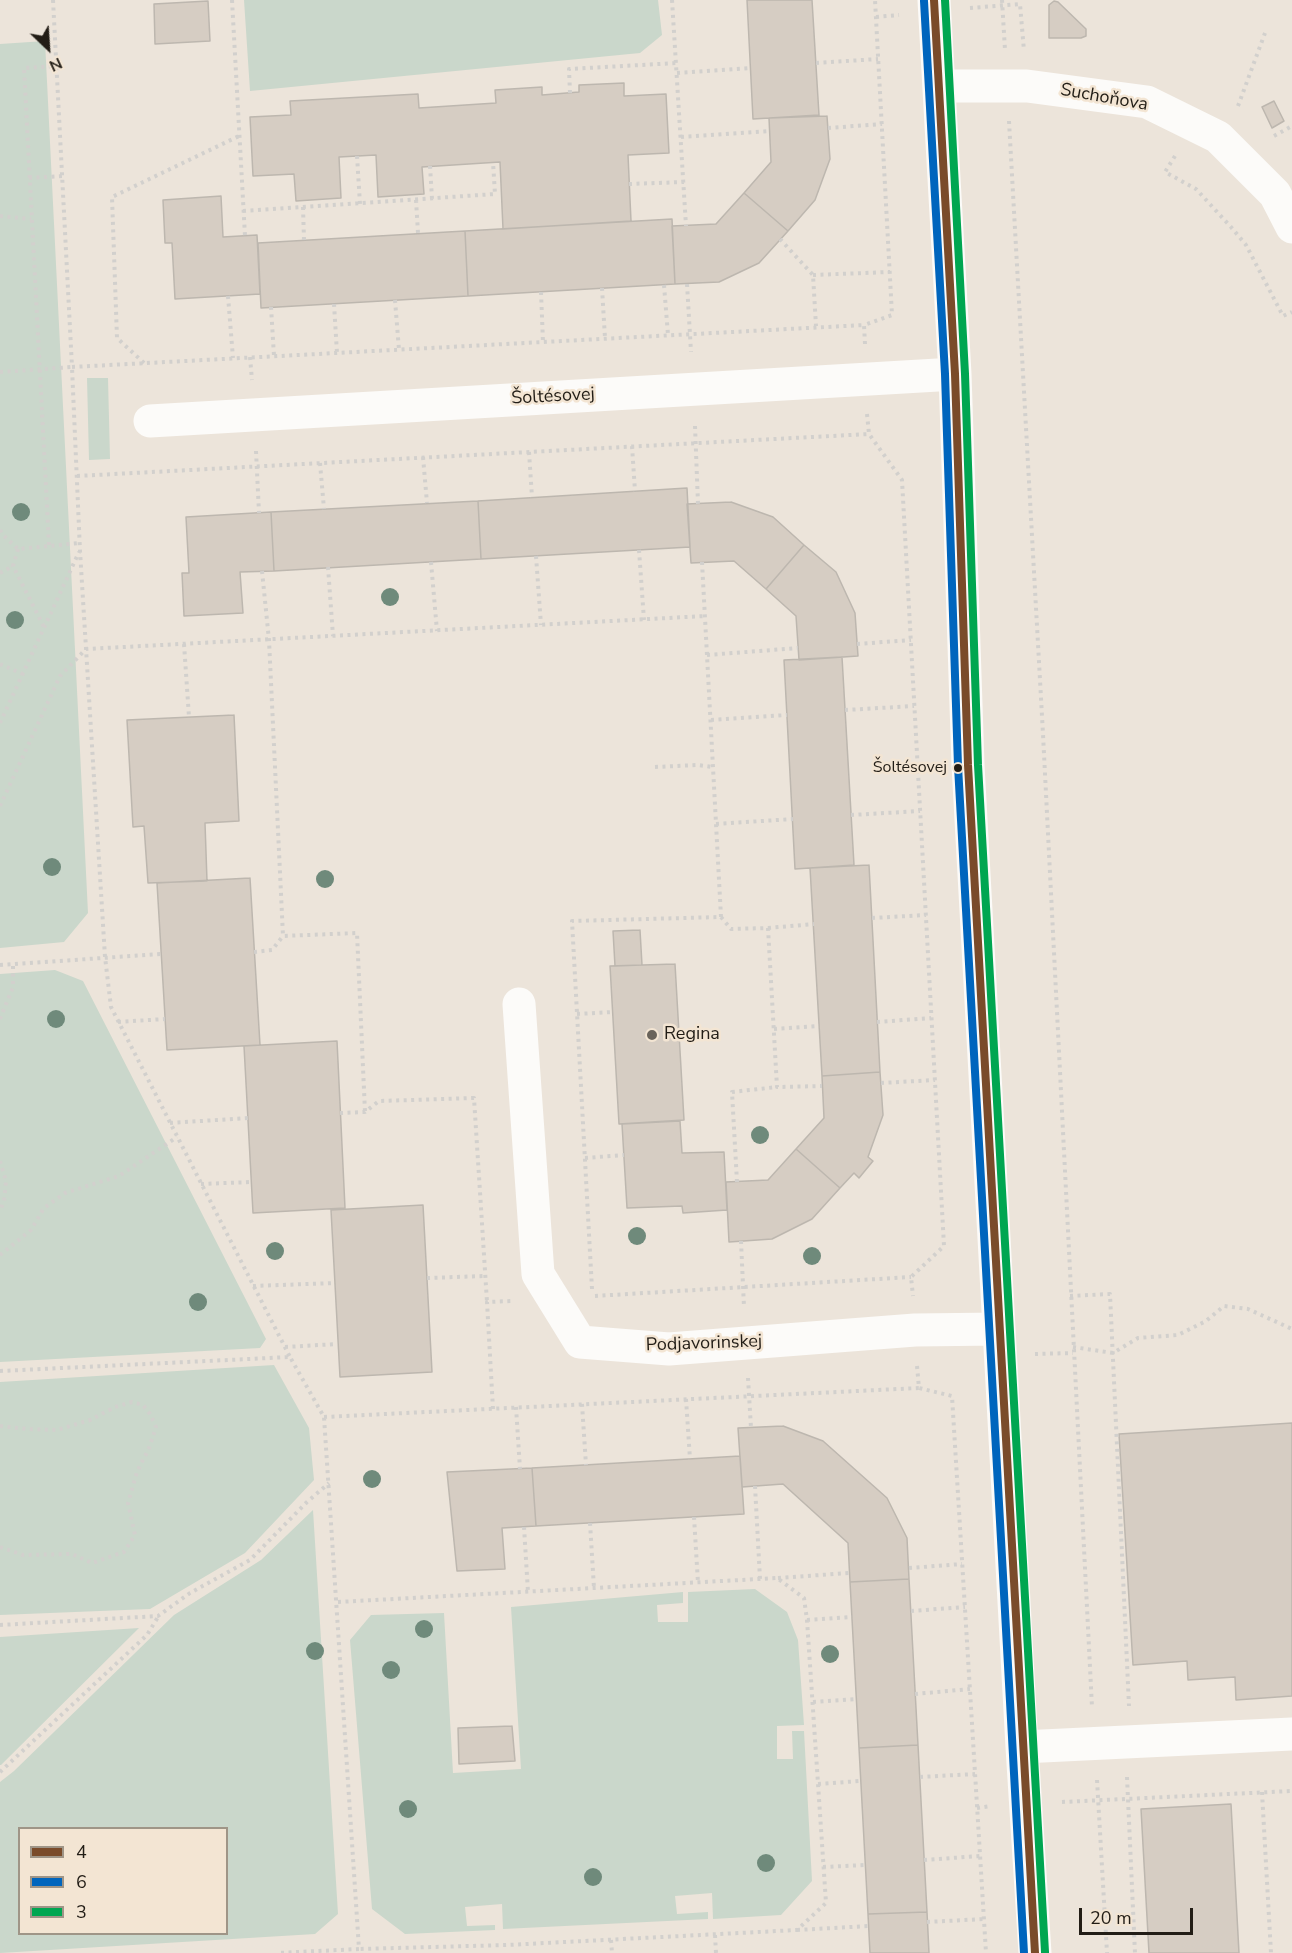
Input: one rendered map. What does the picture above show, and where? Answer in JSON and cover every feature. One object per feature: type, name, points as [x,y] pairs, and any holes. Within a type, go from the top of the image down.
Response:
[{"type":"street","points":[[934,0],[956,374],[968,765],[1035,1953]]},
{"type":"street","name":"Suchoňova","points":[[939,86],[1007,84],[1147,102],[1218,137],[1283,190],[1292,227]]},
{"type":"street","name":"Šoltésovej","points":[[150,421],[956,374]]},
{"type":"street","name":"Podjavorinskej","points":[[519,1004],[538,1274],[580,1342],[669,1349],[915,1330],[999,1329]]},
{"type":"street","points":[[1022,1747],[1292,1734]]},
{"type":"path","points":[[53,0],[79,543],[105,957],[111,1007],[290,1358],[324,1417],[338,1602],[359,1949]]},
{"type":"path","points":[[232,0],[244,236]]},
{"type":"path","points":[[672,0],[686,226]]},
{"type":"path","points":[[0,372],[864,325],[892,315],[875,0]]},
{"type":"path","points":[[1002,0],[1043,734],[1073,1347],[1109,1743],[1128,1798],[1135,1953]]},
{"type":"path","points":[[1234,115],[1265,33]]},
{"type":"path","points":[[816,63],[878,59]]},
{"type":"path","points":[[570,93],[569,69],[677,63]]},
{"type":"path","points":[[49,544],[24,68],[56,66]]},
{"type":"path","points":[[677,73],[751,68]]},
{"type":"path","points":[[828,128],[882,124]]},
{"type":"path","points":[[1274,136],[1292,126]]},
{"type":"path","points":[[681,137],[770,131]]},
{"type":"path","points":[[144,363],[117,338],[112,196],[239,136]]},
{"type":"path","points":[[357,156],[360,204]]},
{"type":"path","points":[[243,211],[495,194],[493,162]]},
{"type":"path","points":[[429,166],[432,199]]},
{"type":"path","points":[[29,178],[62,176]]},
{"type":"path","points":[[629,184],[684,182]]},
{"type":"path","points":[[416,200],[418,233]]},
{"type":"path","points":[[303,207],[304,240]]},
{"type":"path","points":[[0,216],[31,219]]},
{"type":"path","points":[[780,239],[813,275],[816,326]]},
{"type":"path","points":[[813,275],[890,272]]},
{"type":"path","points":[[664,285],[668,335]]},
{"type":"path","points":[[602,288],[604,338]]},
{"type":"path","points":[[541,292],[543,342]]},
{"type":"path","points":[[228,296],[233,358]]},
{"type":"path","points":[[395,300],[399,350]]},
{"type":"path","points":[[334,304],[337,353]]},
{"type":"path","points":[[271,307],[274,356]]},
{"type":"path","points":[[721,917],[572,921],[592,1296],[911,1276],[944,1246],[902,480],[869,434],[864,325]]},
{"type":"path","points":[[77,477],[869,434]]},
{"type":"path","points":[[632,446],[635,491]]},
{"type":"path","points":[[528,452],[532,497]]},
{"type":"path","points":[[423,457],[427,503]]},
{"type":"path","points":[[320,463],[324,509]]},
{"type":"path","points":[[0,530],[18,549]]},
{"type":"path","points":[[18,549],[49,544],[79,543]]},
{"type":"path","points":[[18,549],[13,566],[44,628]]},
{"type":"path","points":[[639,550],[644,620]]},
{"type":"path","points":[[0,723],[80,551]]},
{"type":"path","points":[[536,556],[541,625]]},
{"type":"path","points":[[431,562],[437,631]]},
{"type":"path","points":[[702,562],[721,917],[731,929],[814,924]]},
{"type":"path","points":[[0,573],[13,566]]},
{"type":"path","points":[[328,567],[333,636]]},
{"type":"path","points":[[254,952],[272,951],[283,936],[269,640],[262,571]]},
{"type":"path","points":[[0,806],[60,676],[86,649],[705,616]]},
{"type":"path","points":[[857,644],[911,640]]},
{"type":"path","points":[[184,644],[189,717]]},
{"type":"path","points":[[707,655],[798,648]]},
{"type":"path","points":[[0,664],[23,674]]},
{"type":"path","points":[[845,711],[915,706]]},
{"type":"path","points":[[711,720],[787,715]]},
{"type":"path","points":[[655,767],[698,765],[713,767]]},
{"type":"path","points":[[851,816],[920,811]]},
{"type":"path","points":[[716,824],[793,819]]},
{"type":"path","points":[[872,918],[926,915]]},
{"type":"path","points":[[768,928],[777,1087]]},
{"type":"path","points":[[283,936],[357,933],[365,1112]]},
{"type":"path","points":[[0,965],[161,954]]},
{"type":"path","points":[[0,1019],[14,987],[13,964]]},
{"type":"path","points":[[577,1014],[613,1012]]},
{"type":"path","points":[[878,1022],[932,1018]]},
{"type":"path","points":[[118,1022],[165,1019]]},
{"type":"path","points":[[774,1029],[819,1026]]},
{"type":"path","points":[[881,1083],[935,1080]]},
{"type":"path","points":[[737,1182],[732,1092],[777,1087],[822,1086]]},
{"type":"path","points":[[340,1113],[365,1112],[379,1101],[474,1098],[493,1408]]},
{"type":"path","points":[[170,1123],[248,1118]]},
{"type":"path","points":[[0,1255],[30,1230],[44,1208],[65,1193],[119,1176],[177,1137]]},
{"type":"path","points":[[585,1158],[624,1155]]},
{"type":"path","points":[[0,1161],[6,1181],[0,1211]]},
{"type":"path","points":[[201,1184],[251,1182]]},
{"type":"path","points":[[427,1278],[485,1276]]},
{"type":"path","points":[[911,1276],[919,1388]]},
{"type":"path","points":[[253,1286],[334,1282]]},
{"type":"path","points":[[1071,1296],[1110,1294],[1130,1722],[1124,1722],[1109,1743],[1099,1799],[1107,1953]]},
{"type":"path","points":[[487,1302],[553,1298]]},
{"type":"path","points":[[1073,1347],[1113,1353],[1138,1338],[1178,1335],[1206,1321],[1224,1306],[1248,1308],[1292,1329]]},
{"type":"path","points":[[285,1347],[338,1344]]},
{"type":"path","points":[[0,1371],[290,1358]]},
{"type":"path","points":[[324,1417],[919,1388],[952,1396],[986,1953]]},
{"type":"path","points":[[686,1399],[690,1459]]},
{"type":"path","points":[[0,1426],[57,1430],[90,1420],[115,1407],[132,1402],[143,1405],[150,1413],[156,1427],[137,1472],[128,1503],[135,1535],[124,1552],[92,1563],[72,1554],[23,1554],[0,1547]]},
{"type":"path","points":[[582,1404],[586,1465]]},
{"type":"path","points":[[516,1407],[520,1469]]},
{"type":"path","points":[[0,1772],[147,1635],[158,1616],[190,1593],[250,1560],[329,1483]]},
{"type":"path","points":[[755,1486],[760,1579]]},
{"type":"path","points":[[694,1517],[698,1583]]},
{"type":"path","points":[[590,1523],[594,1588]]},
{"type":"path","points":[[524,1527],[528,1592]]},
{"type":"path","points":[[909,1568],[962,1564]]},
{"type":"path","points":[[338,1602],[849,1573]]},
{"type":"path","points":[[777,1578],[804,1598],[826,1903],[796,1930]]},
{"type":"path","points":[[911,1611],[965,1607]]},
{"type":"path","points":[[0,1625],[158,1616]]},
{"type":"path","points":[[807,1620],[852,1617]]},
{"type":"path","points":[[915,1694],[970,1689]]},
{"type":"path","points":[[813,1702],[856,1699]]},
{"type":"path","points":[[920,1777],[975,1774]]},
{"type":"path","points":[[818,1784],[861,1781]]},
{"type":"path","points":[[977,1808],[1099,1799],[1292,1791]]},
{"type":"path","points":[[1262,1792],[1271,1953]]},
{"type":"path","points":[[924,1860],[980,1856]]},
{"type":"path","points":[[823,1868],[865,1865]]},
{"type":"path","points":[[927,1922],[984,1919]]},
{"type":"path","points":[[278,1953],[359,1949],[401,1950],[869,1926]]},
{"type":"path","points":[[715,1935],[716,1953]]},
{"type":"path","points":[[610,1940],[612,1953]]},
{"type":"path","points":[[507,1945],[507,1953]]},
{"type":"shaded area","points":[[244,0],[658,0],[662,35],[640,53],[250,91]]},
{"type":"shaded area","points":[[45,41],[88,913],[64,942],[0,948],[0,44]]},
{"type":"shaded area","points":[[87,378],[108,378],[110,459],[89,460]]},
{"type":"shaded area","points":[[55,970],[83,981],[266,1339],[260,1348],[0,1362],[0,974]]},
{"type":"shaded area","points":[[274,1365],[309,1428],[314,1480],[245,1553],[150,1609],[0,1615],[0,1382]]},
{"type":"shaded area","points":[[313,1510],[338,1914],[315,1934],[0,1953],[0,1782],[174,1615],[261,1560]]},
{"type":"shaded area","points":[[755,1589],[787,1612],[798,1640],[804,1725],[777,1726],[777,1759],[793,1759],[792,1731],[804,1731],[812,1881],[781,1915],[713,1919],[712,1893],[675,1896],[677,1914],[708,1912],[708,1919],[503,1929],[502,1904],[465,1907],[467,1926],[495,1925],[495,1930],[405,1934],[372,1909],[350,1640],[371,1615],[444,1613],[453,1773],[521,1769],[511,1607],[683,1592],[683,1603],[657,1605],[658,1622],[688,1622],[688,1592]]},
{"type":"shaded area","points":[[139,1628],[1,1765],[0,1765],[0,1637]]},
{"type":"building","points":[[747,0],[812,0],[819,115],[753,119]]},
{"type":"building","points":[[208,1],[210,41],[155,44],[154,4]]},
{"type":"building","points":[[1054,1],[1058,2],[1086,29],[1086,36],[1049,38],[1049,5]]},
{"type":"building","points":[[624,83],[624,96],[666,94],[669,153],[628,155],[631,221],[503,229],[500,162],[422,167],[424,194],[378,197],[376,155],[339,157],[341,198],[296,201],[294,174],[253,176],[250,117],[291,115],[290,101],[418,94],[419,108],[496,103],[495,90],[542,87],[542,95],[579,92],[579,85]]},
{"type":"building","points":[[1274,101],[1284,121],[1272,128],[1262,107]]},
{"type":"building","points":[[827,116],[830,159],[815,200],[788,231],[744,193],[771,162],[769,118]]},
{"type":"building","points":[[744,193],[788,231],[759,263],[719,282],[675,284],[672,226],[716,224]]},
{"type":"building","points":[[221,196],[223,237],[257,235],[260,294],[175,299],[172,243],[165,243],[163,200]]},
{"type":"building","points":[[672,219],[675,284],[468,296],[465,231]]},
{"type":"building","points":[[465,231],[468,296],[261,308],[258,243]]},
{"type":"building","points":[[687,488],[690,547],[481,559],[478,501]]},
{"type":"building","points":[[478,501],[481,559],[274,571],[271,512]]},
{"type":"building","points":[[731,502],[773,517],[804,545],[766,589],[734,561],[691,563],[687,504]]},
{"type":"building","points":[[271,512],[274,571],[240,572],[243,613],[184,616],[182,573],[189,573],[186,517]]},
{"type":"building","points":[[804,545],[836,572],[855,613],[858,656],[799,660],[796,616],[766,589]]},
{"type":"building","points":[[842,657],[854,865],[795,869],[784,660]]},
{"type":"building","points":[[234,715],[239,821],[205,823],[207,881],[148,883],[144,826],[133,827],[127,720]]},
{"type":"building","points":[[869,865],[880,1072],[822,1076],[810,868]]},
{"type":"building","points":[[250,878],[260,1045],[167,1050],[157,883]]},
{"type":"building","points":[[640,930],[642,965],[615,966],[613,931]]},
{"type":"building","points":[[675,964],[684,1120],[619,1124],[610,966]]},
{"type":"building","points":[[337,1041],[345,1208],[253,1213],[244,1046]]},
{"type":"building","points":[[880,1072],[883,1115],[868,1157],[873,1161],[859,1178],[854,1173],[840,1188],[796,1149],[824,1118],[822,1076]]},
{"type":"building","points":[[680,1121],[682,1153],[724,1152],[727,1210],[683,1213],[682,1206],[627,1208],[622,1124]]},
{"type":"building","points":[[796,1149],[840,1188],[812,1219],[772,1239],[729,1242],[726,1182],[768,1180]]},
{"type":"building","points":[[423,1205],[432,1372],[340,1377],[331,1210]]},
{"type":"building","points":[[1292,1423],[1292,1696],[1236,1700],[1235,1677],[1188,1680],[1187,1661],[1133,1665],[1119,1434]]},
{"type":"building","points":[[783,1426],[823,1441],[887,1498],[907,1538],[909,1579],[850,1582],[848,1543],[783,1484],[742,1487],[738,1428]]},
{"type":"building","points":[[740,1456],[744,1514],[536,1526],[532,1468]]},
{"type":"building","points":[[532,1468],[536,1526],[502,1528],[505,1569],[457,1571],[447,1472]]},
{"type":"building","points":[[909,1579],[918,1745],[859,1748],[850,1582]]},
{"type":"building","points":[[512,1726],[515,1761],[459,1764],[458,1728]]},
{"type":"building","points":[[918,1745],[927,1912],[868,1914],[859,1748]]},
{"type":"building","points":[[1231,1804],[1239,1953],[1149,1953],[1141,1809]]},
{"type":"building","points":[[927,1912],[929,1953],[870,1953],[868,1914]]},
{"type":"transit line","name":"4","points":[[934,0],[955,374],[968,765],[1035,1953]]},
{"type":"transit line","name":"3","points":[[945,0],[965,374],[978,765],[1045,1952]]},
{"type":"transit line","name":"6","points":[[924,1],[945,374],[958,766],[1024,1953]]},
{"type":"place","name":"Šoltésovej","points":[[958,768]]},
{"type":"place","name":"Regina","points":[[652,1035]]}]
